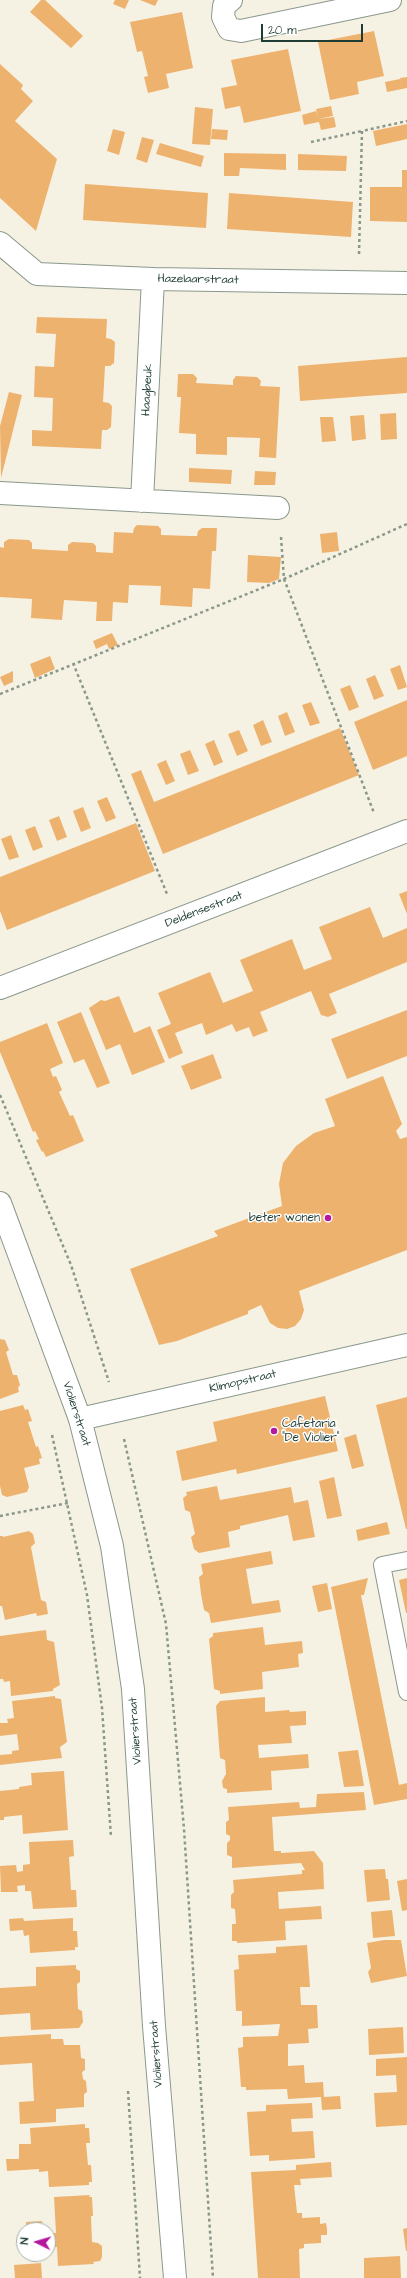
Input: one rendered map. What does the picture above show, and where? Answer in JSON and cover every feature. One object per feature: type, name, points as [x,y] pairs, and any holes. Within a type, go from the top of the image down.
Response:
[{"type":"street","points":[[231,0],[224,6],[223,17],[229,29],[241,31],[390,0]]},
{"type":"street","name":"Hazelaarstraat","points":[[0,243],[37,274],[153,279],[407,283]]},
{"type":"street","name":"Haagbeuk","points":[[142,501],[153,279]]},
{"type":"street","points":[[0,493],[278,508]]},
{"type":"street","name":"Deldensestraat","points":[[0,988],[407,831]]},
{"type":"street","name":"Violierstraat","points":[[0,1203],[80,1418],[112,1546],[133,1689],[154,2026],[175,2278]]},
{"type":"street","name":"Klimopstraat","points":[[80,1418],[407,1345]]},
{"type":"lane","points":[[407,1560],[382,1566],[407,1692]]},
{"type":"path","points":[[311,142],[407,121]]},
{"type":"path","points":[[358,283],[362,131]]},
{"type":"path","points":[[278,508],[284,579],[384,840]]},
{"type":"path","points":[[0,694],[73,663],[284,579],[407,524]]},
{"type":"path","points":[[73,663],[178,920]]},
{"type":"path","points":[[50,1428],[87,1595],[102,1708],[111,1841]]},
{"type":"path","points":[[0,1516],[68,1504]]},
{"type":"path","points":[[128,2084],[140,2278]]},
{"type":"building","points":[[41,0],[45,0],[83,36],[71,48],[30,12]]},
{"type":"building","points":[[115,0],[129,0],[125,9],[113,4]]},
{"type":"building","points":[[140,0],[158,0],[155,6]]},
{"type":"building","points":[[182,12],[193,68],[166,74],[169,88],[148,93],[144,77],[148,76],[142,51],[137,52],[130,22]]},
{"type":"building","points":[[374,31],[384,76],[357,82],[359,94],[330,100],[318,42]]},
{"type":"building","points":[[288,49],[301,111],[244,123],[240,106],[225,109],[221,88],[237,85],[231,60]]},
{"type":"building","points":[[0,64],[23,85],[21,89],[33,101],[15,121],[57,159],[36,231],[0,198]]},
{"type":"building","points":[[407,77],[407,88],[387,92],[385,82],[400,79],[401,83],[400,78]]},
{"type":"building","points":[[331,106],[333,116],[318,119],[334,117],[336,127],[321,130],[319,122],[304,125],[302,115],[316,111],[318,117],[316,109]]},
{"type":"building","points":[[195,107],[213,109],[210,145],[192,144]]},
{"type":"building","points":[[407,124],[407,139],[376,146],[373,131]]},
{"type":"building","points":[[113,129],[125,132],[119,155],[107,151]]},
{"type":"building","points":[[212,129],[228,130],[227,140],[211,139]]},
{"type":"building","points":[[142,137],[154,140],[147,163],[136,159]]},
{"type":"building","points":[[160,143],[204,156],[201,167],[156,154]]},
{"type":"building","points":[[224,153],[286,154],[286,170],[240,168],[239,176],[224,176]]},
{"type":"building","points":[[298,154],[347,156],[346,171],[298,170]]},
{"type":"building","points":[[402,170],[407,170],[407,222],[370,221],[370,187],[402,187]]},
{"type":"building","points":[[85,184],[208,193],[206,228],[83,220]]},
{"type":"building","points":[[229,193],[353,202],[351,237],[227,229]]},
{"type":"building","points":[[37,317],[107,319],[106,338],[115,342],[114,363],[110,366],[105,366],[103,402],[109,403],[112,406],[111,427],[107,430],[102,430],[101,449],[32,446],[32,430],[52,431],[53,398],[34,397],[35,366],[54,367],[56,334],[36,333]]},
{"type":"building","points":[[407,357],[407,393],[300,401],[298,366]]},
{"type":"building","points":[[178,374],[193,374],[197,378],[196,383],[233,385],[233,380],[236,376],[257,377],[261,381],[260,386],[280,387],[276,458],[259,457],[260,438],[227,437],[227,455],[196,454],[196,434],[179,433],[181,397],[177,397]]},
{"type":"building","points":[[9,392],[22,395],[1,478],[0,426]]},
{"type":"building","points":[[396,413],[397,439],[381,440],[380,414]]},
{"type":"building","points":[[364,415],[366,439],[352,441],[350,416]]},
{"type":"building","points":[[320,417],[333,417],[336,441],[322,442]]},
{"type":"building","points":[[189,468],[232,470],[231,484],[189,482]]},
{"type":"building","points":[[255,471],[276,472],[275,485],[254,485]]},
{"type":"building","points":[[137,525],[158,526],[161,529],[161,535],[197,536],[198,531],[202,528],[217,528],[216,551],[212,551],[210,589],[193,588],[192,607],[160,605],[161,586],[129,585],[128,603],[113,602],[112,621],[96,621],[97,602],[64,600],[62,620],[31,618],[32,599],[0,597],[0,547],[4,548],[4,542],[9,539],[29,540],[32,543],[32,549],[68,551],[68,545],[72,542],[93,543],[96,546],[96,552],[113,553],[114,532],[133,533],[134,528]]},
{"type":"building","points":[[337,532],[339,551],[322,553],[320,534]]},
{"type":"building","points":[[248,555],[281,557],[279,579],[269,583],[247,582]]},
{"type":"building","points":[[112,633],[118,645],[109,649],[107,644],[96,649],[93,641]]},
{"type":"building","points":[[50,656],[55,669],[35,678],[30,664]]},
{"type":"building","points":[[400,665],[407,687],[398,690],[390,669]]},
{"type":"building","points":[[13,671],[13,682],[4,686],[0,677]]},
{"type":"building","points":[[375,675],[384,696],[374,700],[366,679]]},
{"type":"building","points":[[350,685],[359,707],[349,711],[340,689]]},
{"type":"building","points":[[407,700],[407,756],[373,770],[354,722]]},
{"type":"building","points":[[311,702],[320,723],[310,726],[302,705]]},
{"type":"building","points":[[287,712],[295,732],[285,736],[278,716]]},
{"type":"building","points":[[263,720],[272,742],[261,746],[253,725]]},
{"type":"building","points":[[340,728],[359,775],[163,854],[131,774],[141,770],[154,802]]},
{"type":"building","points":[[239,730],[248,751],[237,756],[228,734]]},
{"type":"building","points":[[214,740],[223,762],[214,766],[205,744]]},
{"type":"building","points":[[190,750],[199,771],[188,775],[180,754]]},
{"type":"building","points":[[166,760],[175,781],[166,785],[157,764]]},
{"type":"building","points":[[107,797],[116,818],[106,822],[97,801]]},
{"type":"building","points":[[83,807],[91,828],[81,832],[73,811]]},
{"type":"building","points":[[59,816],[67,837],[57,841],[49,820]]},
{"type":"building","points":[[136,823],[155,871],[7,930],[0,911],[0,877]]},
{"type":"building","points":[[35,826],[43,847],[33,851],[25,830]]},
{"type":"building","points":[[11,835],[19,857],[9,860],[1,839]]},
{"type":"building","points":[[407,891],[407,914],[399,894]]},
{"type":"building","points":[[370,907],[383,938],[407,928],[407,962],[329,994],[337,1013],[328,1017],[321,1015],[311,991],[260,1012],[268,1031],[253,1037],[249,1027],[236,1032],[232,1024],[206,1035],[202,1023],[175,1033],[183,1053],[169,1059],[157,1030],[171,1024],[158,993],[210,972],[223,1003],[253,991],[240,960],[292,939],[304,970],[332,959],[319,927]]},
{"type":"building","points":[[119,996],[134,1033],[150,1026],[165,1062],[132,1075],[120,1044],[106,1050],[89,1008],[101,1000],[105,1001]]},
{"type":"building","points":[[407,1010],[407,1056],[347,1079],[331,1039]]},
{"type":"building","points":[[81,1012],[110,1083],[97,1088],[84,1059],[74,1063],[57,1022]]},
{"type":"building","points":[[47,1023],[63,1063],[50,1069],[53,1077],[56,1076],[62,1090],[59,1092],[70,1116],[73,1115],[84,1141],[46,1157],[36,1140],[39,1139],[35,1131],[33,1132],[0,1052],[0,1042]]},
{"type":"building","points":[[213,1054],[222,1078],[191,1090],[181,1066]]},
{"type":"building","name":"beter wonen","points":[[383,1076],[402,1124],[396,1131],[400,1139],[407,1137],[407,1250],[299,1291],[304,1310],[301,1319],[295,1326],[287,1329],[278,1328],[270,1323],[261,1305],[248,1311],[248,1314],[177,1341],[159,1345],[130,1269],[218,1236],[214,1231],[282,1206],[279,1184],[283,1163],[296,1146],[314,1133],[335,1126],[325,1099]]},
{"type":"building","points":[[0,1339],[5,1340],[9,1350],[6,1352],[13,1375],[17,1375],[20,1385],[18,1388],[19,1392],[0,1399]]},
{"type":"building","name":"Cafetaria \"De Violier\"","points":[[325,1396],[338,1451],[237,1474],[236,1469],[182,1481],[176,1451],[217,1441],[213,1422]]},
{"type":"building","points":[[407,1397],[407,1529],[406,1529],[376,1405]]},
{"type":"building","points":[[23,1405],[25,1410],[28,1409],[32,1421],[28,1422],[36,1447],[38,1446],[42,1458],[39,1459],[40,1464],[24,1468],[29,1487],[27,1492],[7,1497],[2,1495],[0,1486],[0,1411]]},
{"type":"building","points":[[356,1434],[364,1466],[352,1469],[344,1438]]},
{"type":"building","points":[[334,1477],[342,1516],[327,1519],[319,1481]]},
{"type":"building","points":[[217,1486],[220,1500],[291,1487],[294,1503],[308,1500],[315,1537],[293,1541],[288,1515],[240,1526],[240,1529],[228,1532],[230,1547],[199,1553],[194,1549],[191,1537],[195,1534],[190,1512],[185,1510],[183,1498],[187,1495],[186,1492]]},
{"type":"building","points":[[387,1522],[390,1534],[358,1541],[356,1530]]},
{"type":"building","points":[[29,1531],[33,1534],[35,1543],[31,1547],[41,1600],[46,1602],[48,1614],[37,1616],[36,1613],[5,1620],[2,1606],[0,1606],[0,1536],[3,1537]]},
{"type":"building","points":[[271,1551],[273,1564],[246,1569],[252,1604],[279,1600],[281,1612],[211,1623],[209,1613],[204,1610],[201,1594],[199,1577],[203,1574],[201,1564]]},
{"type":"building","points":[[368,1578],[364,1595],[361,1595],[399,1785],[407,1783],[407,1799],[374,1805],[331,1587]]},
{"type":"building","points":[[407,1578],[407,1613],[406,1613],[399,1580]]},
{"type":"building","points":[[327,1583],[332,1609],[318,1612],[312,1586]]},
{"type":"building","points":[[263,1627],[265,1645],[302,1641],[303,1653],[298,1654],[299,1667],[262,1672],[263,1689],[220,1694],[220,1691],[214,1689],[209,1639],[213,1636],[213,1633]]},
{"type":"building","points":[[46,1630],[47,1640],[54,1642],[60,1685],[53,1689],[53,1691],[11,1696],[10,1681],[4,1682],[3,1679],[0,1679],[0,1636]]},
{"type":"building","points":[[55,1696],[55,1698],[61,1699],[67,1742],[60,1747],[62,1758],[0,1765],[0,1755],[12,1754],[12,1751],[19,1750],[17,1734],[0,1736],[0,1723],[8,1723],[7,1719],[14,1718],[12,1701]]},
{"type":"building","points":[[265,1697],[265,1712],[289,1710],[290,1712],[306,1711],[306,1725],[290,1726],[292,1743],[258,1745],[259,1758],[308,1754],[309,1768],[271,1771],[272,1790],[227,1793],[227,1789],[223,1788],[222,1781],[226,1774],[225,1760],[220,1758],[216,1706],[220,1701]]},
{"type":"building","points":[[358,1750],[364,1786],[344,1787],[338,1752]]},
{"type":"building","points":[[64,1771],[68,1830],[23,1834],[22,1815],[4,1817],[4,1820],[0,1820],[0,1791],[19,1789],[19,1787],[32,1785],[31,1773]]},
{"type":"building","points":[[364,1792],[366,1810],[272,1817],[274,1851],[281,1851],[281,1853],[314,1851],[323,1863],[324,1889],[278,1892],[279,1909],[321,1906],[322,1919],[285,1921],[286,1940],[237,1943],[237,1941],[232,1941],[232,1924],[236,1924],[235,1909],[231,1908],[231,1895],[234,1892],[233,1880],[302,1874],[302,1870],[305,1870],[301,1863],[232,1868],[232,1857],[227,1855],[227,1843],[230,1840],[230,1836],[226,1834],[226,1822],[229,1820],[228,1807],[299,1802],[300,1808],[316,1807],[317,1794]]},
{"type":"building","points":[[73,1840],[74,1856],[69,1857],[71,1890],[76,1890],[77,1907],[33,1909],[31,1891],[25,1891],[25,1885],[17,1886],[18,1892],[1,1892],[0,1866],[16,1865],[17,1872],[23,1871],[23,1865],[30,1864],[29,1842]]},
{"type":"building","points":[[385,1869],[386,1879],[388,1879],[390,1900],[367,1902],[364,1870]]},
{"type":"building","points":[[407,1879],[407,1910],[402,1911],[397,1881]]},
{"type":"building","points":[[392,1910],[395,1936],[373,1938],[371,1912]]},
{"type":"building","points":[[23,1918],[24,1921],[73,1918],[73,1931],[77,1931],[78,1947],[75,1947],[75,1950],[30,1953],[29,1935],[24,1936],[23,1930],[10,1931],[9,1919]]},
{"type":"building","points":[[384,1940],[401,1940],[407,1976],[371,1983],[368,1972],[371,1968],[367,1943]]},
{"type":"building","points":[[307,1945],[310,1987],[300,1987],[301,2005],[317,2005],[318,2028],[308,2029],[309,2043],[288,2044],[288,2066],[304,2065],[305,2083],[323,2082],[324,2097],[340,2096],[341,2109],[322,2110],[321,2097],[288,2099],[287,2089],[246,2090],[246,2087],[241,2087],[238,2048],[243,2047],[243,2037],[278,2036],[280,2024],[242,2026],[242,2011],[236,2011],[234,1970],[239,1969],[238,1955],[276,1953],[276,1947]]},
{"type":"building","points":[[76,1965],[76,1969],[80,1971],[80,1982],[77,1984],[78,2009],[82,2011],[83,2022],[79,2028],[31,2030],[30,2013],[0,2015],[0,1988],[36,1986],[36,1967]]},
{"type":"building","points":[[403,2027],[404,2053],[369,2055],[368,2029]]},
{"type":"building","points":[[51,2034],[51,2039],[63,2039],[64,2045],[80,2045],[81,2058],[85,2059],[85,2070],[82,2072],[83,2079],[86,2081],[87,2092],[84,2094],[84,2107],[56,2109],[56,2122],[20,2124],[19,2102],[34,2101],[32,2063],[0,2065],[0,2037]]},
{"type":"building","points":[[407,2057],[407,2125],[376,2127],[374,2093],[397,2092],[396,2075],[376,2076],[376,2059]]},
{"type":"building","points":[[312,2103],[313,2118],[291,2119],[292,2132],[313,2131],[315,2158],[269,2161],[269,2155],[250,2156],[247,2112],[266,2111],[266,2105]]},
{"type":"building","points":[[85,2124],[85,2128],[89,2128],[90,2143],[86,2143],[88,2165],[91,2165],[92,2182],[89,2182],[89,2185],[49,2187],[48,2171],[39,2172],[39,2169],[7,2171],[6,2159],[19,2159],[19,2144],[31,2144],[30,2128]]},
{"type":"building","points":[[331,2162],[332,2177],[300,2179],[301,2185],[294,2185],[297,2213],[302,2213],[302,2218],[320,2217],[320,2224],[326,2223],[327,2229],[327,2235],[321,2235],[321,2243],[304,2244],[304,2248],[299,2249],[300,2278],[258,2278],[251,2172],[296,2170],[296,2165]]},
{"type":"building","points":[[90,2195],[89,2197],[92,2197],[92,2242],[98,2243],[102,2246],[102,2257],[100,2261],[93,2262],[94,2264],[58,2266],[54,2197]]},
{"type":"building","points":[[407,2228],[407,2251],[406,2251],[403,2229]]},
{"type":"building","points":[[400,2256],[401,2278],[364,2278],[364,2258]]},
{"type":"building","points":[[41,2263],[42,2278],[15,2278],[14,2265]]},
{"type":"place","name":"beter wonen","points":[[328,1218]]},
{"type":"place","name":"Cafetaria \"De Violier\"","points":[[274,1431]]}]
